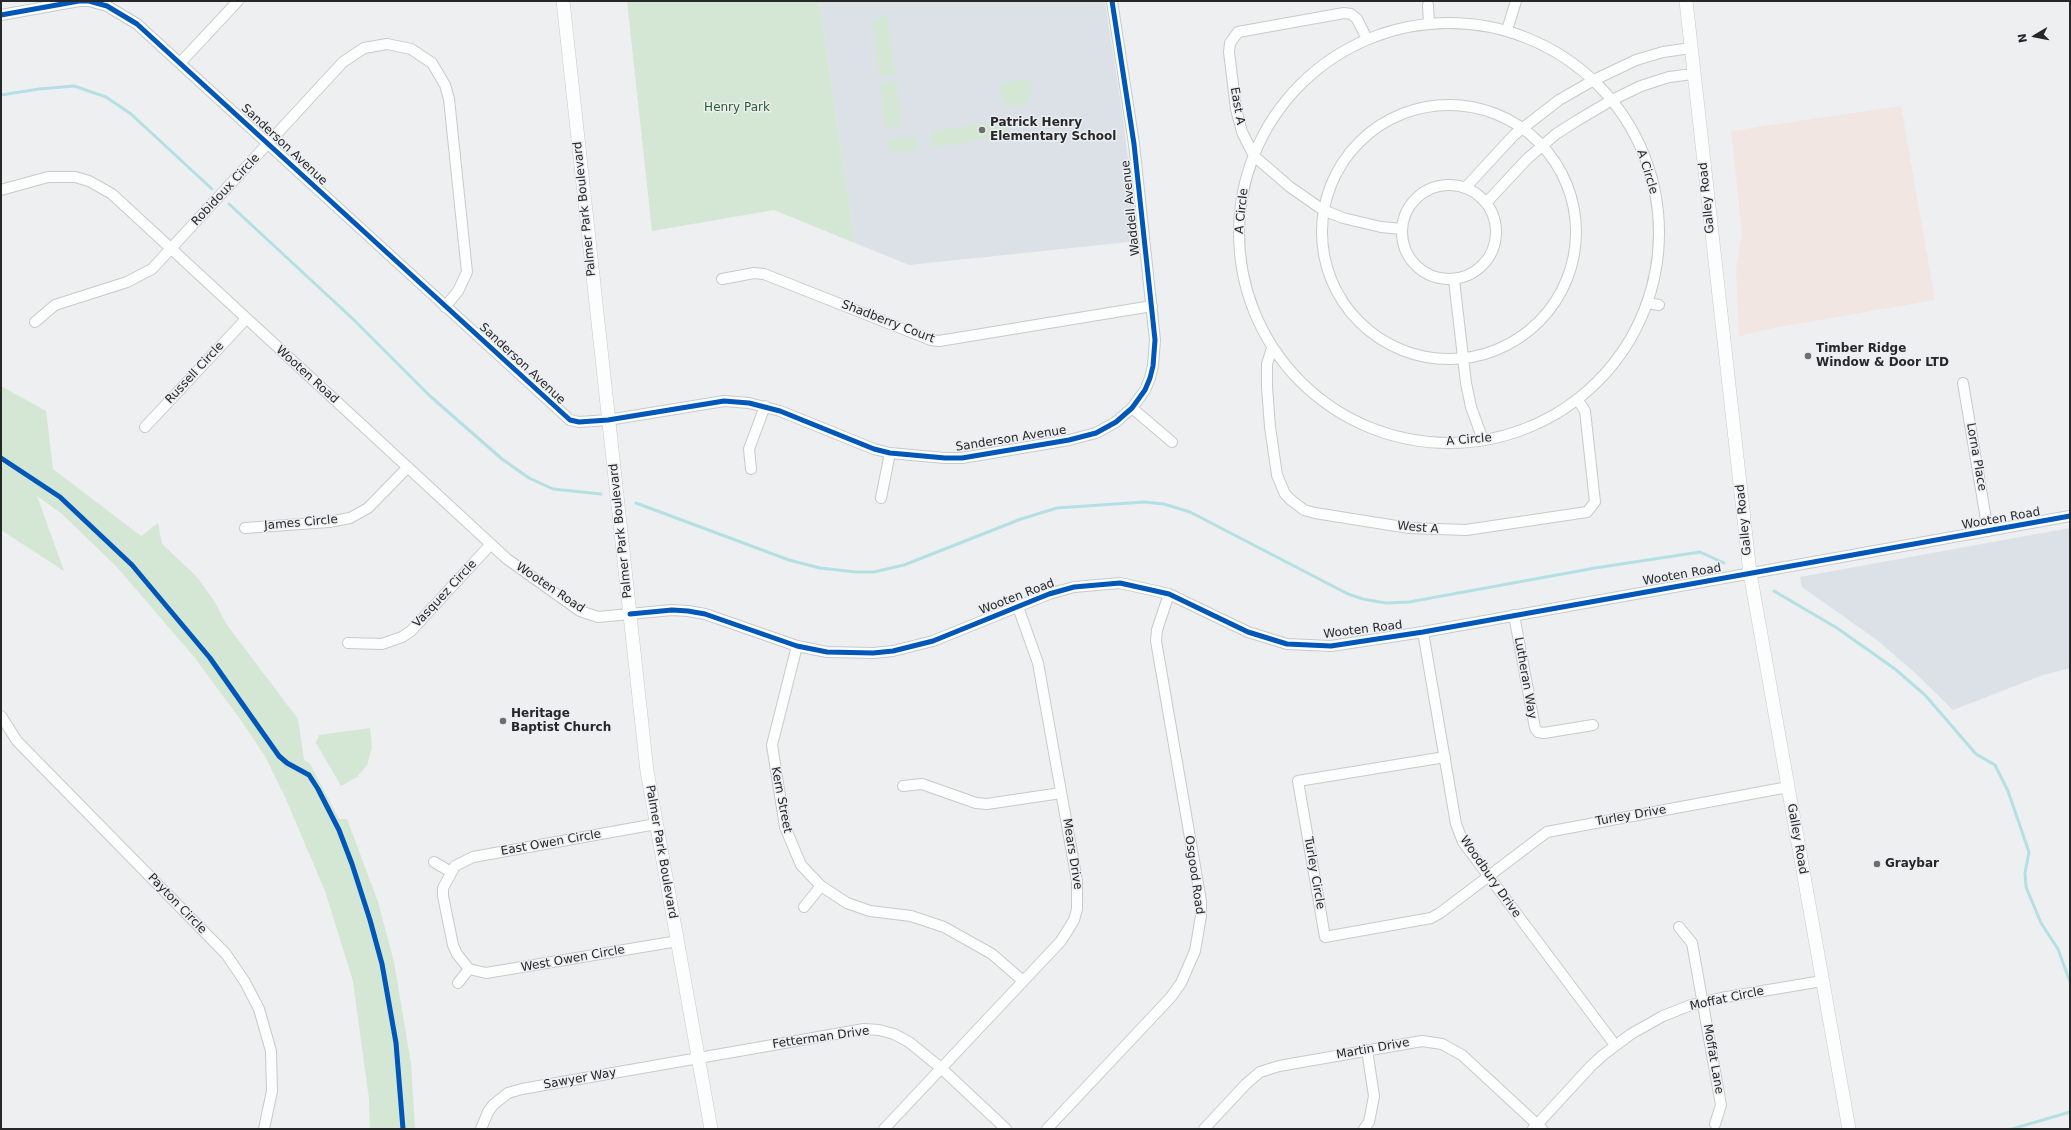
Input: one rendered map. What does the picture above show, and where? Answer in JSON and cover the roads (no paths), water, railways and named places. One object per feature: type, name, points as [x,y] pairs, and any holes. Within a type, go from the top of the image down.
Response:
[{"type":"main road","name":"Palmer Park Boulevard","points":[[563,1],[644,751],[710,1129]]},
{"type":"main road","name":"Galley Road","points":[[1686,1],[1750,573],[1849,1129]]},
{"type":"street","name":"Sanderson Avenue","points":[[1,15],[33,5],[79,1],[98,2],[137,24],[563,416],[570,420],[579,422],[608,420],[724,401],[765,406],[890,454],[930,458],[962,458],[1070,440],[1096,433],[1105,429],[1132,408]]},
{"type":"street","points":[[180,63],[238,1]]},
{"type":"street","name":"Waddell Avenue","points":[[1112,1],[1134,144],[1155,340],[1153,366],[1145,390],[1132,408]]},
{"type":"street","points":[[1507,30],[1516,1]]},
{"type":"street","points":[[1428,5],[1429,23]]},
{"type":"street","name":"East A","points":[[1367,39],[1357,19],[1351,14],[1344,13],[1238,32],[1230,43],[1229,52],[1236,110],[1242,132],[1254,156],[1290,187],[1323,210],[1363,223],[1402,229]]},
{"type":"street","name":"A Circle","points":[[1429,23],[1468,23],[1507,30],[1554,50],[1594,80],[1612,100],[1627,122],[1641,149],[1650,173],[1656,200],[1659,244],[1656,268],[1647,303],[1639,322],[1622,352],[1597,381],[1577,399],[1557,413],[1536,424],[1514,432],[1483,440],[1445,442],[1418,440],[1390,434],[1361,423],[1337,410],[1291,372],[1272,348],[1257,318],[1247,291],[1239,247],[1241,203],[1248,172],[1254,156],[1271,122],[1296,90],[1320,67],[1367,39],[1401,28],[1429,23]]},
{"type":"street","name":"Robidoux Circle","points":[[35,322],[55,305],[127,282],[144,274],[172,249],[343,62],[364,48],[376,45],[399,45],[411,49],[432,63],[445,85],[449,100],[467,260],[467,272],[463,282],[445,307]]},
{"type":"street","points":[[1465,188],[1523,128],[1559,100],[1594,80],[1625,65],[1651,55],[1691,48]]},
{"type":"street","points":[[1486,203],[1514,172],[1543,145],[1578,120],[1612,100],[1658,80],[1694,74]]},
{"type":"street","points":[[1434,106],[1459,106],[1490,112],[1523,128],[1543,145],[1564,177],[1573,206],[1576,233],[1576,246],[1566,283],[1547,314],[1524,335],[1500,350],[1462,360],[1425,358],[1400,350],[1377,338],[1358,321],[1339,297],[1328,273],[1321,236],[1323,210],[1331,184],[1347,156],[1374,129],[1395,117],[1434,106]]},
{"type":"street","name":"Wooten Road","points":[[1,190],[48,177],[75,177],[89,181],[112,194],[491,544],[530,577],[580,611],[598,617],[672,610],[705,614],[797,646],[827,652],[850,653],[893,651],[933,641],[1049,594],[1074,587],[1120,583],[1169,594],[1248,632],[1287,644],[1331,646],[1423,632],[2070,516]]},
{"type":"street","points":[[1444,186],[1465,188],[1476,193],[1486,203],[1496,225],[1494,248],[1482,266],[1469,275],[1454,280],[1443,280],[1434,277],[1414,264],[1405,249],[1402,229],[1407,212],[1413,202],[1422,193],[1444,186]]},
{"type":"street","name":"Shadberry Court","points":[[722,279],[754,273],[764,274],[939,342],[1152,306]]},
{"type":"street","points":[[1454,280],[1462,360],[1471,407],[1483,440]]},
{"type":"street","points":[[1647,303],[1659,305]]},
{"type":"street","name":"Russell Circle","points":[[145,427],[246,319]]},
{"type":"street","name":"West A","points":[[1272,348],[1267,364],[1267,387],[1270,427],[1277,475],[1285,494],[1304,510],[1315,513],[1409,528],[1466,530],[1587,512],[1595,502],[1585,410],[1577,399]]},
{"type":"street","name":"Lorna Place","points":[[1963,383],[1988,531]]},
{"type":"street","points":[[751,469],[749,449],[765,406]]},
{"type":"street","points":[[1132,408],[1172,442]]},
{"type":"street","points":[[881,498],[890,454]]},
{"type":"street","name":"James Circle","points":[[245,528],[334,521],[350,518],[368,508],[408,467]]},
{"type":"street","name":"Vasquez Circle","points":[[348,643],[382,644],[402,637],[411,631],[491,544]]},
{"type":"street","name":"Osgood Road","points":[[1047,1129],[1171,997],[1180,983],[1195,950],[1201,916],[1200,901],[1156,641],[1157,630],[1169,594]]},
{"type":"street","name":"Mears Drive","points":[[884,1129],[1061,941],[1071,925],[1077,909],[1077,881],[1038,663],[1018,607]]},
{"type":"street","name":"Lutheran Way","points":[[1514,615],[1534,728],[1538,732],[1544,733],[1593,725]]},
{"type":"street","name":"Woodbury Drive","points":[[1423,632],[1459,833],[1463,842],[1615,1045]]},
{"type":"street","name":"Kern Street","points":[[797,646],[774,734],[773,756],[785,827],[801,865],[821,886],[836,897],[858,908],[911,916],[944,927],[967,938],[992,954],[1023,982]]},
{"type":"street","name":"Payton Circle","points":[[1,716],[17,741],[226,954],[245,982],[259,1009],[271,1051],[272,1091],[264,1129]]},
{"type":"street","name":"Turley Circle","points":[[1445,757],[1298,781],[1325,937],[1431,918],[1488,877]]},
{"type":"street","points":[[903,786],[922,784],[976,803],[986,804],[1061,793]]},
{"type":"street","name":"Turley Drive","points":[[1488,877],[1547,832],[1788,788]]},
{"type":"street","name":"East Owen Circle","points":[[469,969],[462,963],[457,954],[448,923],[443,888],[455,866],[473,857],[656,824]]},
{"type":"street","points":[[434,862],[451,872]]},
{"type":"street","points":[[804,907],[821,886]]},
{"type":"street","name":"Moffat Lane","points":[[1680,927],[1692,942],[1703,1002],[1721,1105],[1715,1124]]},
{"type":"street","name":"West Owen Circle","points":[[469,969],[486,973],[495,972],[678,941]]},
{"type":"street","points":[[458,983],[469,969]]},
{"type":"street","name":"Moffat Circle","points":[[1537,1128],[1591,1066],[1615,1045],[1664,1016],[1703,1002],[1822,981]]},
{"type":"street","name":"Fetterman Drive","points":[[698,1058],[864,1029],[879,1030],[894,1034],[918,1049],[941,1068],[1006,1129]]},
{"type":"street","name":"Martin Drive","points":[[1204,1129],[1246,1084],[1260,1072],[1279,1066],[1367,1050],[1422,1042],[1432,1042],[1451,1048],[1462,1055],[1537,1128]]},
{"type":"street","points":[[1364,1129],[1369,1122],[1374,1096],[1367,1050]]},
{"type":"street","name":"Sawyer Way","points":[[481,1129],[488,1112],[508,1093],[522,1089],[698,1058]]},
{"type":"waterway","points":[[1,95],[39,89],[74,86],[106,97],[131,114],[212,189]]},
{"type":"waterway","points":[[229,204],[353,319],[430,396],[502,459],[529,478],[553,489],[601,494]]},
{"type":"waterway","points":[[636,503],[789,560],[820,568],[856,572],[874,572],[904,565],[1021,519],[1057,508],[1144,502],[1164,504],[1190,512],[1348,594],[1363,599],[1386,603],[1409,602],[1595,568],[1700,552],[1724,563]]},
{"type":"waterway","points":[[1774,591],[1837,628],[1895,669],[1925,695],[1976,754],[1995,765],[2008,791],[2029,852],[2025,873],[2026,887],[2041,923],[2058,949],[2070,982]]},
{"type":"waterway","points":[[2012,1129],[2070,1112]]},
{"type":"place","name":"Patrick Henry Elementary School","points":[[982,130]]},
{"type":"place","name":"Timber Ridge Window & Door LTD","points":[[1808,356]]},
{"type":"place","name":"Heritage Baptist Church","points":[[503,721]]},
{"type":"place","name":"Graybar","points":[[1877,864]]},
{"type":"park label","name":"Henry Park","points":[[737,108]]}]
